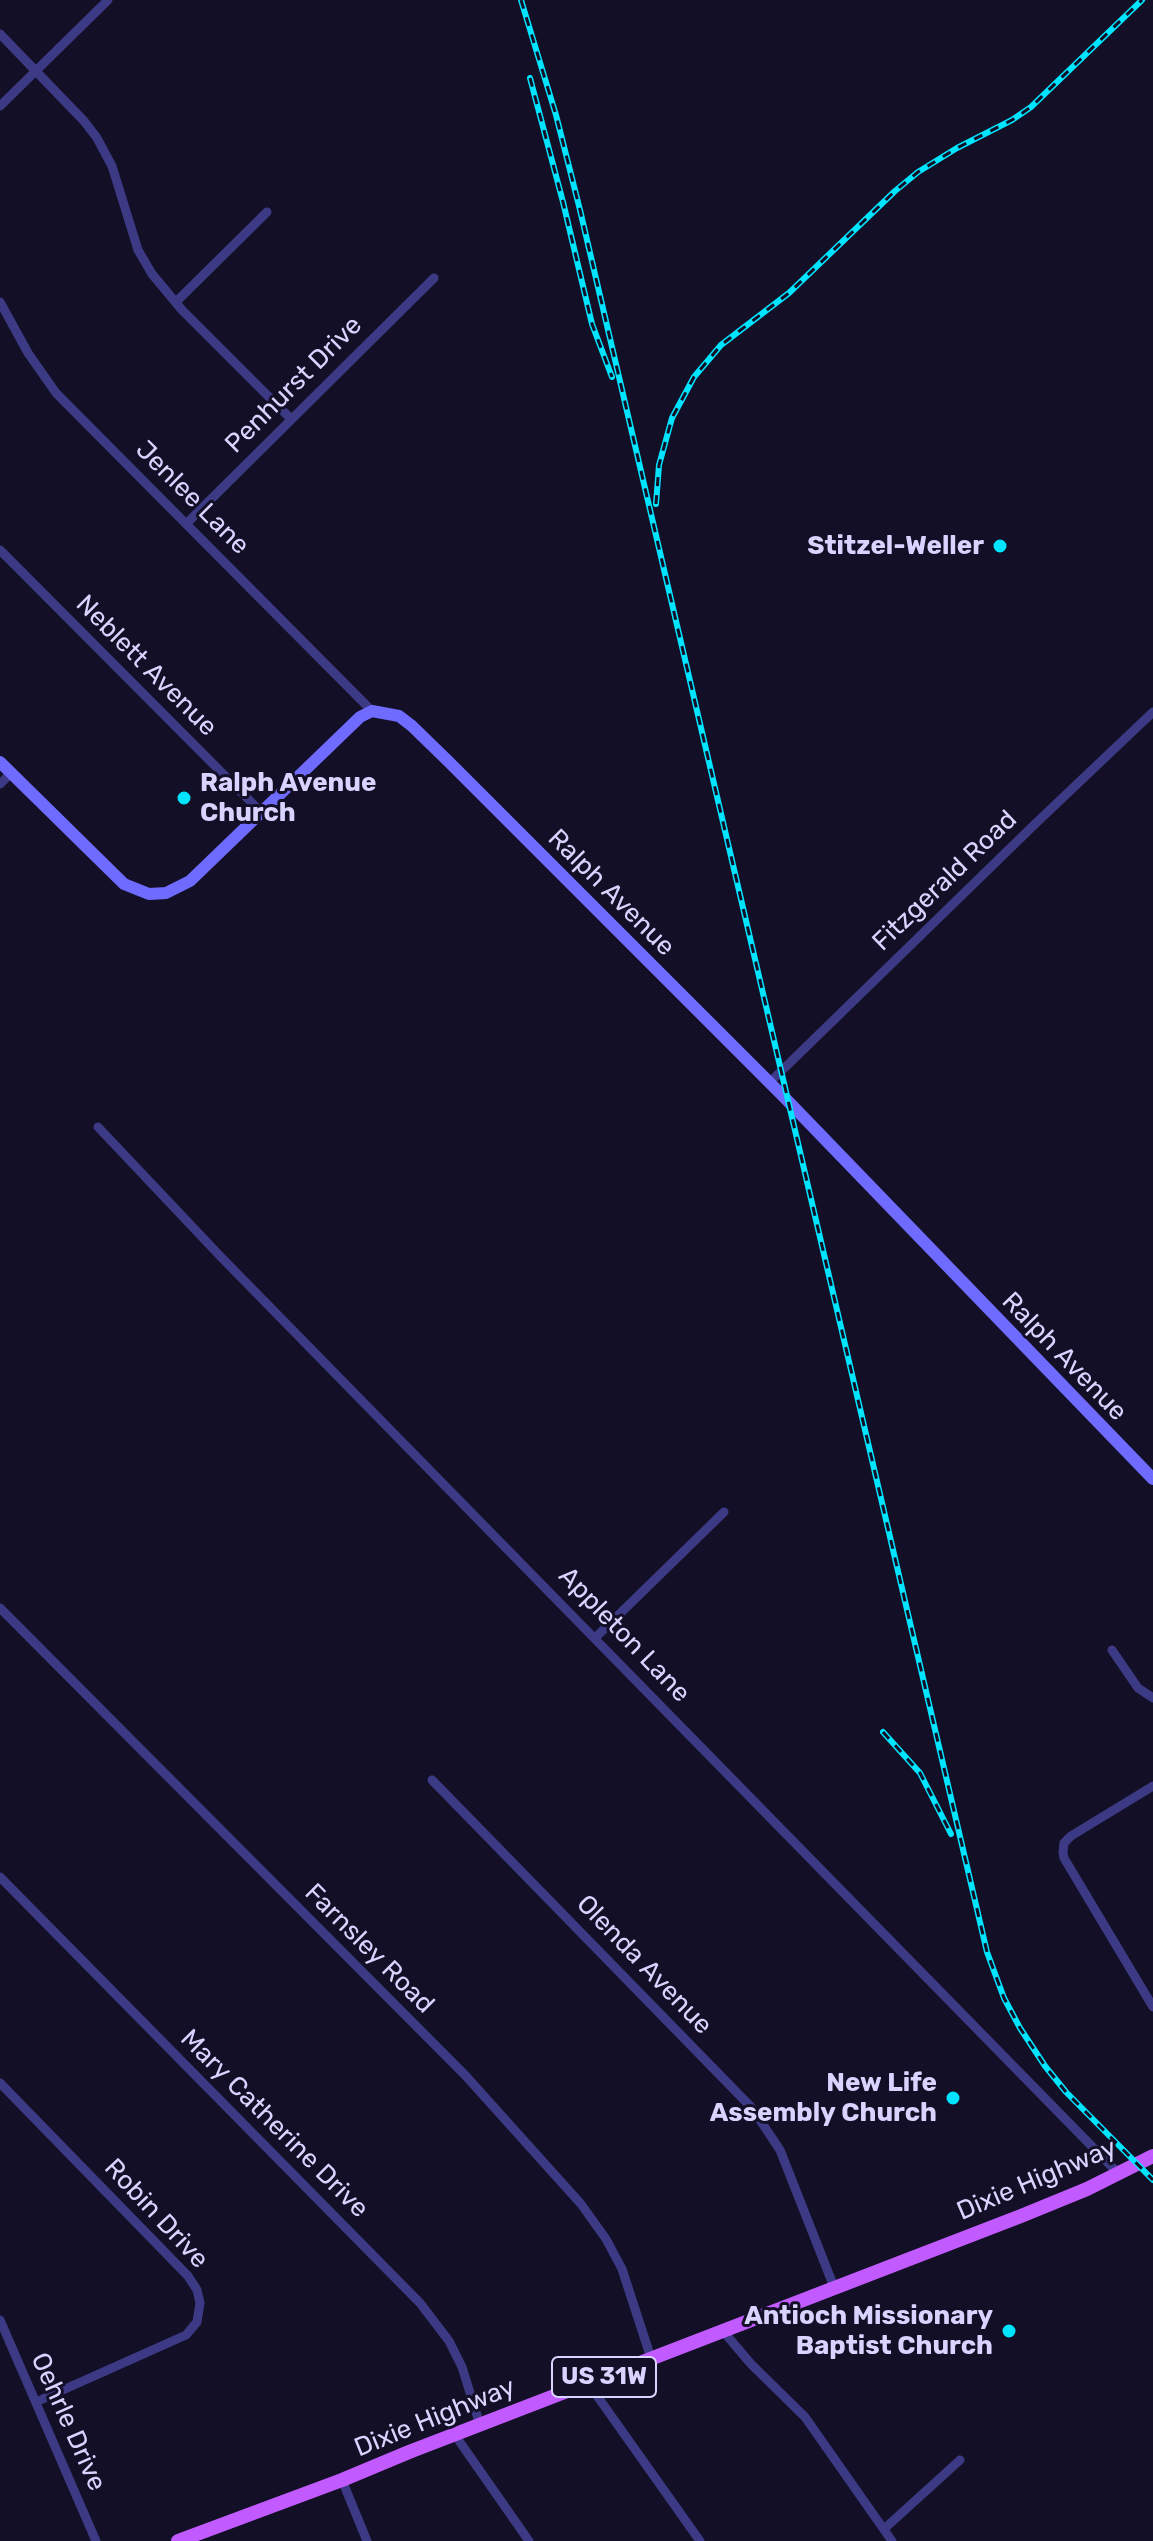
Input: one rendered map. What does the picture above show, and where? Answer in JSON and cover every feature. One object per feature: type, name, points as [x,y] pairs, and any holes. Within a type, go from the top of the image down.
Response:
[{"type":"main road","name":"Dixie Highway","points":[[178,2541],[1021,2216],[1153,2156]]},
{"type":"street","points":[[0,106],[108,0]]},
{"type":"street","points":[[0,34],[84,121],[105,152],[119,185],[138,250],[152,274],[291,419]]},
{"type":"street","points":[[176,302],[267,212]]},
{"type":"street","name":"Penhurst Drive","points":[[186,524],[434,278]]},
{"type":"street","name":"Jenlee Lane","points":[[0,302],[32,360],[56,393],[372,711]]},
{"type":"street","name":"Neblett Avenue","points":[[0,550],[262,813]]},
{"type":"street","points":[[0,762],[124,884],[149,894],[175,890],[190,881],[353,724],[372,711]]},
{"type":"street","name":"Ralph Avenue","points":[[372,711],[399,716],[412,726],[769,1083],[1153,1479]]},
{"type":"street","name":"Fitzgerald Road","points":[[769,1083],[1153,712]]},
{"type":"street","points":[[0,784],[11,773]]},
{"type":"street","name":"Appleton Lane","points":[[98,1127],[229,1265],[1119,2174]]},
{"type":"street","points":[[596,1637],[724,1512]]},
{"type":"street","name":"Farnsley Road","points":[[0,1608],[465,2075],[581,2204],[602,2232],[622,2269],[651,2358]]},
{"type":"street","points":[[1112,1650],[1138,1688],[1153,1698]]},
{"type":"street","name":"Olenda Avenue","points":[[432,1780],[752,2108],[780,2150],[834,2287]]},
{"type":"street","points":[[1153,1786],[1064,1843],[1064,1858],[1153,2007]]},
{"type":"street","name":"Mary Catherine Drive","points":[[0,1877],[420,2303],[449,2341],[462,2367],[480,2425]]},
{"type":"street","name":"Robin Drive","points":[[0,2083],[188,2276],[197,2290],[200,2303],[197,2322],[186,2335],[36,2402]]},
{"type":"street","name":"Oehrle Drive","points":[[0,2320],[96,2541]]},
{"type":"street","points":[[723,2331],[751,2364],[805,2417],[892,2541]]},
{"type":"street","points":[[588,2383],[700,2541]]},
{"type":"street","points":[[455,2435],[529,2541]]},
{"type":"street","points":[[884,2529],[960,2460]]},
{"type":"street","points":[[342,2480],[367,2541]]},
{"type":"railway","points":[[521,0],[556,115],[580,210],[987,1952],[1004,1998],[1045,2066],[1066,2092],[1153,2180]]},
{"type":"railway","points":[[656,504],[659,465],[672,418],[694,377],[721,345],[789,293],[918,172],[1031,107],[1142,0]]},
{"type":"railway","points":[[530,78],[592,324],[612,377]]},
{"type":"railway","points":[[883,1732],[920,1773],[951,1834]]},
{"type":"place","name":"Stitzel-Weller","points":[[1000,546]]},
{"type":"place","name":"Ralph Avenue Church","points":[[184,798]]},
{"type":"place","name":"New Life Assembly Church","points":[[953,2098]]},
{"type":"place","name":"Antioch Missionary Baptist Church","points":[[1009,2331]]}]
